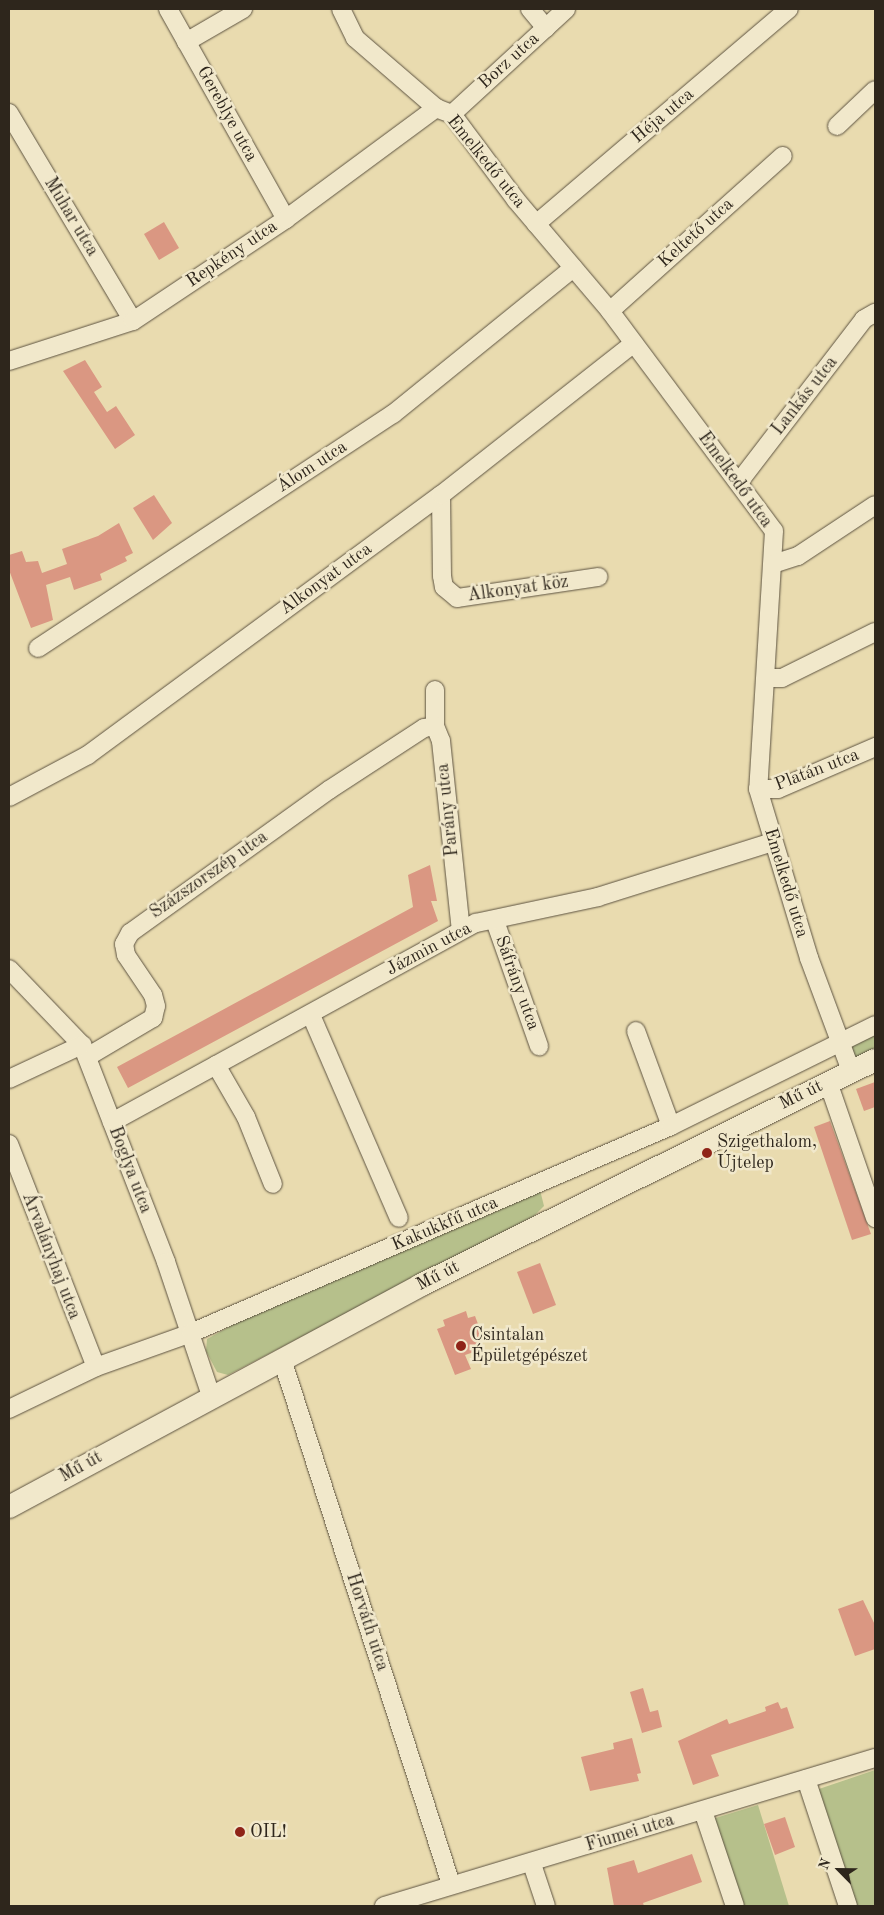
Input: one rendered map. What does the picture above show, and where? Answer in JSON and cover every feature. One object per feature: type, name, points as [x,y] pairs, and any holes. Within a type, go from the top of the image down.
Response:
[{"type":"street","name":"Gereblye utca","points":[[168,9],[286,218]]},
{"type":"street","points":[[186,42],[243,9]]},
{"type":"street","name":"Emelkedő utca","points":[[341,9],[355,38],[444,111],[610,311],[774,531],[767,678],[758,789],[772,842],[838,1040],[851,1071]]},
{"type":"street","points":[[530,9],[546,28]]},
{"type":"street","name":"Borz utca","points":[[444,111],[546,28],[566,9]]},
{"type":"street","name":"Héja utca","points":[[536,224],[789,9]]},
{"type":"street","points":[[837,126],[875,90]]},
{"type":"street","name":"Repkény utca","points":[[9,361],[133,321],[444,111]]},
{"type":"street","name":"Muhar utca","points":[[9,113],[133,321]]},
{"type":"street","name":"Keltető utca","points":[[610,311],[783,156]]},
{"type":"street","name":"Álom utca","points":[[38,648],[393,414],[573,268]]},
{"type":"street","name":"Lankás utca","points":[[739,482],[864,319],[875,313]]},
{"type":"street","name":"Alkonyat utca","points":[[9,797],[88,756],[441,495],[633,344]]},
{"type":"street","name":"Alkonyat köz","points":[[441,495],[442,576],[444,587],[457,598],[598,577]]},
{"type":"street","points":[[773,564],[798,556],[875,505]]},
{"type":"street","points":[[767,678],[782,678],[875,632]]},
{"type":"street","name":"Parány utca","points":[[435,690],[435,726],[441,741],[461,930]]},
{"type":"street","name":"Százszorszép utca","points":[[85,1051],[153,1018],[156,1006],[152,995],[126,955],[124,944],[130,932],[329,790],[424,728],[435,726]]},
{"type":"street","name":"Platán utca","points":[[758,789],[778,789],[875,747]]},
{"type":"street","name":"Jázmin utca","points":[[112,1122],[311,1015],[461,930],[598,897],[772,842]]},
{"type":"street","name":"Sáfrány utca","points":[[494,921],[539,1046]]},
{"type":"street","name":"Boglya utca","points":[[9,969],[85,1051],[192,1333],[211,1396]]},
{"type":"street","points":[[311,1015],[399,1218]]},
{"type":"street","name":"Kakukkfű utca","points":[[9,1409],[96,1366],[192,1333],[671,1126],[838,1040],[875,1025]]},
{"type":"street","points":[[636,1031],[671,1126]]},
{"type":"street","points":[[9,1079],[85,1051]]},
{"type":"street","name":"Mű út","points":[[9,1507],[282,1359],[828,1082],[875,1060]]},
{"type":"street","points":[[216,1065],[246,1117],[273,1184]]},
{"type":"street","points":[[828,1082],[875,1218]]},
{"type":"street","name":"Árvalányhaj utca","points":[[9,1144],[50,1258],[96,1366]]},
{"type":"street","name":"Horváth utca","points":[[282,1359],[451,1884]]},
{"type":"street","name":"Fiumei utca","points":[[384,1906],[451,1884],[532,1864],[875,1758]]},
{"type":"street","points":[[806,1779],[848,1906]]},
{"type":"street","points":[[703,1811],[735,1906]]},
{"type":"street","points":[[532,1864],[546,1906]]},
{"type":"green space","points":[[875,1025],[875,1060],[851,1071],[838,1040]]},
{"type":"green space","points":[[540,1190],[544,1206],[534,1216],[228,1375],[217,1372],[206,1351],[207,1339],[262,1309]]},
{"type":"green space","points":[[875,1770],[875,1906],[853,1906],[816,1790]]},
{"type":"green space","points":[[758,1805],[789,1906],[738,1906],[709,1820]]},
{"type":"building","points":[[164,222],[179,248],[159,260],[144,234]]},
{"type":"building","points":[[85,360],[102,387],[94,392],[107,412],[116,406],[135,435],[115,449],[63,371]]},
{"type":"building","points":[[154,495],[172,523],[153,540],[133,508]]},
{"type":"building","points":[[119,523],[133,553],[125,557],[127,561],[100,574],[102,580],[74,590],[70,577],[46,585],[53,620],[31,628],[9,570],[9,555],[22,551],[26,562],[38,561],[42,573],[67,564],[62,549],[98,536]]},
{"type":"building","points":[[430,865],[437,901],[431,901],[438,921],[128,1088],[117,1067],[413,907],[408,875]]},
{"type":"building","points":[[875,1082],[875,1107],[864,1111],[856,1089]]},
{"type":"building","points":[[830,1121],[871,1234],[852,1240],[814,1127]]},
{"type":"building","points":[[540,1263],[556,1305],[533,1314],[517,1272]]},
{"type":"building","name":"Csintalan Épületgépészet","points":[[466,1311],[468,1318],[475,1316],[484,1340],[477,1343],[480,1350],[465,1355],[471,1369],[455,1375],[437,1329],[445,1326],[443,1320]]},
{"type":"building","points":[[863,1600],[875,1625],[875,1649],[855,1656],[838,1609]]},
{"type":"building","points":[[643,1688],[650,1712],[658,1710],[662,1727],[642,1733],[630,1692]]},
{"type":"building","points":[[778,1702],[781,1709],[787,1707],[794,1728],[711,1755],[719,1776],[693,1785],[678,1741],[727,1719],[729,1724],[766,1711],[765,1707]]},
{"type":"building","points":[[632,1738],[641,1773],[637,1774],[639,1781],[590,1791],[581,1757],[614,1749],[613,1743]]},
{"type":"building","points":[[785,1817],[795,1847],[775,1855],[764,1824]]},
{"type":"building","points":[[692,1854],[702,1882],[643,1903],[644,1906],[614,1906],[607,1868],[634,1860],[638,1873]]},
{"type":"place","name":"Szigethalom, Újtelep","points":[[707,1153]]},
{"type":"place","name":"Csintalan Épületgépészet","points":[[461,1346]]},
{"type":"place","name":"OIL!","points":[[240,1832]]}]
